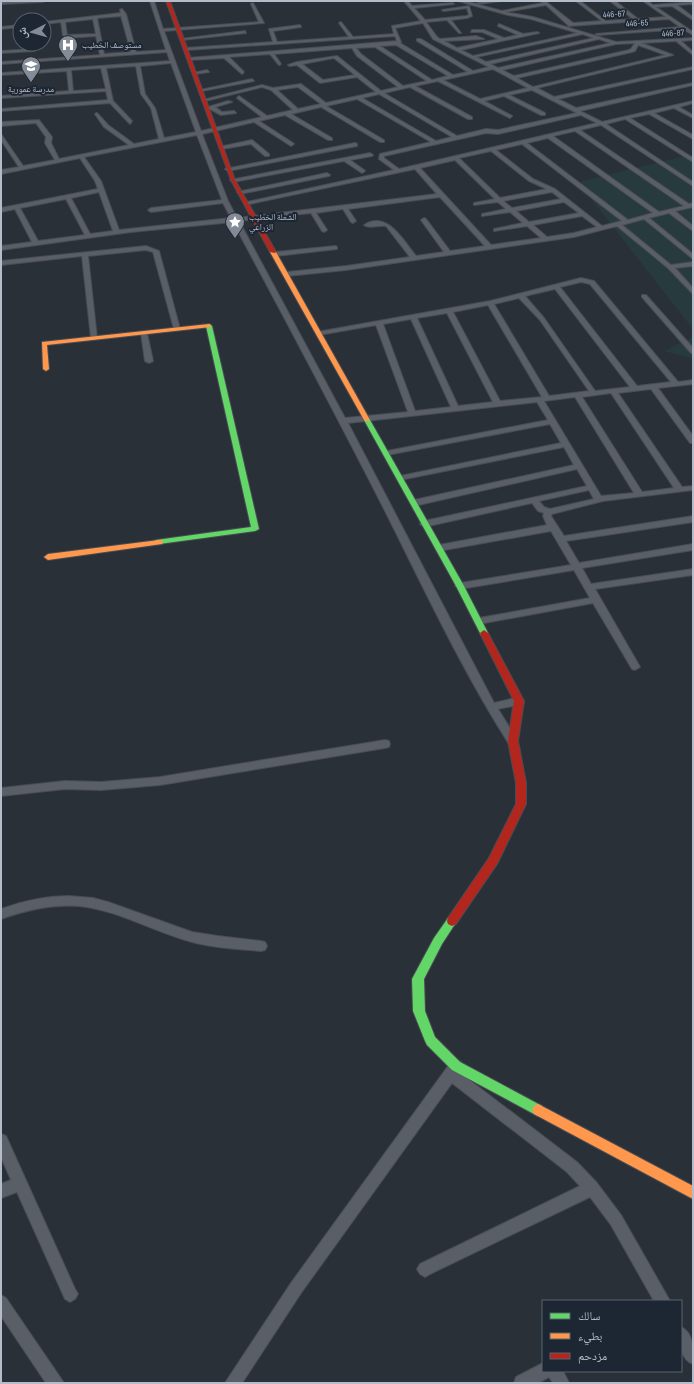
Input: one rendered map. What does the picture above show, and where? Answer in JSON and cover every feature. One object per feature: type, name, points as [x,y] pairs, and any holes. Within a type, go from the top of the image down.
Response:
[{"type":"street","points":[[1,3],[43,1]]},
{"type":"street","points":[[152,1],[168,51],[198,133],[233,218],[343,421],[491,707],[513,741]]},
{"type":"street","points":[[168,1],[177,29],[208,105],[214,130],[222,147],[228,169],[233,180],[276,254],[414,502],[424,524],[439,548],[479,621],[519,701],[513,741],[521,783],[521,804],[493,861],[438,941],[418,979],[419,1011],[431,1041],[454,1070],[572,1167],[592,1188],[616,1220],[661,1300]]},
{"type":"street","points":[[406,1],[437,39],[601,123],[693,184]]},
{"type":"street","points":[[440,1],[445,7]]},
{"type":"street","points":[[412,8],[445,7],[499,1]]},
{"type":"street","points":[[543,1],[572,25]]},
{"type":"street","points":[[578,1],[605,22]]},
{"type":"street","points":[[612,1],[637,20]]},
{"type":"street","points":[[645,1],[693,34]]},
{"type":"street","points":[[652,6],[681,2],[693,3]]},
{"type":"street","points":[[162,30],[262,23],[253,4]]},
{"type":"street","points":[[467,4],[513,16],[529,17],[585,32],[616,43]]},
{"type":"street","points":[[452,77],[398,42],[396,34],[392,28],[394,25],[470,16],[470,10],[467,4]]},
{"type":"street","points":[[498,11],[547,4]]},
{"type":"street","points":[[672,4],[693,19]]},
{"type":"street","points":[[121,9],[124,14],[134,54]]},
{"type":"street","points":[[52,22],[124,14]]},
{"type":"street","points":[[95,17],[97,35],[102,56]]},
{"type":"street","name":"446-67","points":[[560,26],[668,18]]},
{"type":"street","points":[[448,19],[460,32]]},
{"type":"street","points":[[63,21],[65,36],[67,37],[97,35]]},
{"type":"street","points":[[341,23],[352,38]]},
{"type":"street","points":[[499,25],[523,36]]},
{"type":"street","points":[[276,44],[270,30],[300,26]]},
{"type":"street","points":[[1,28],[12,27]]},
{"type":"street","name":"446-65","points":[[592,35],[683,28]]},
{"type":"street","points":[[470,32],[483,31],[504,40]]},
{"type":"street","points":[[182,39],[245,32]]},
{"type":"street","points":[[472,57],[585,32]]},
{"type":"street","points":[[458,49],[537,33]]},
{"type":"street","points":[[188,54],[285,43],[396,34]]},
{"type":"street","points":[[412,40],[477,37],[482,39]]},
{"type":"street","points":[[484,64],[600,38]]},
{"type":"street","name":"446-87","points":[[616,43],[693,39]]},
{"type":"street","points":[[419,40],[472,72]]},
{"type":"street","points":[[677,40],[693,54]]},
{"type":"street","points":[[188,54],[226,57],[377,46],[406,41]]},
{"type":"street","points":[[285,43],[292,52],[304,62]]},
{"type":"street","points":[[1,172],[214,130],[472,72],[494,69],[616,43]]},
{"type":"street","points":[[479,101],[671,55],[637,43],[633,50],[630,51],[513,78]]},
{"type":"street","points":[[377,46],[432,82]]},
{"type":"street","points":[[353,47],[359,55],[402,88]]},
{"type":"street","points":[[1,52],[12,51]]},
{"type":"street","points":[[1,63],[168,51]]},
{"type":"street","points":[[34,52],[34,61]]},
{"type":"street","points":[[271,53],[279,64]]},
{"type":"street","points":[[446,56],[465,53]]},
{"type":"street","points":[[117,55],[118,66]]},
{"type":"street","points":[[290,64],[333,56],[380,93],[456,137]]},
{"type":"street","points":[[226,57],[242,73]]},
{"type":"street","points":[[1,74],[172,62]]},
{"type":"street","points":[[297,63],[322,82],[357,76]]},
{"type":"street","points":[[138,65],[143,94],[153,108],[162,140]]},
{"type":"street","points":[[103,67],[107,90],[111,101],[130,122]]},
{"type":"street","points":[[553,99],[693,68]]},
{"type":"street","points":[[68,69],[71,92]]},
{"type":"street","points":[[195,73],[207,72]]},
{"type":"street","points":[[202,90],[252,80]]},
{"type":"street","points":[[439,80],[510,117]]},
{"type":"street","points":[[208,105],[271,82]]},
{"type":"street","points":[[576,110],[693,84]]},
{"type":"street","points":[[262,86],[273,89],[299,85],[324,106],[382,141]]},
{"type":"street","points":[[411,86],[470,118]]},
{"type":"street","points":[[273,89],[297,111]]},
{"type":"street","points":[[1,97],[107,90]]},
{"type":"street","points":[[505,94],[543,114]]},
{"type":"street","points":[[240,97],[266,118]]},
{"type":"street","points":[[358,98],[434,142]]},
{"type":"street","points":[[1,110],[111,101]]},
{"type":"street","points":[[208,105],[230,102]]},
{"type":"street","points":[[247,204],[416,167],[693,102]]},
{"type":"street","points":[[208,105],[221,114],[234,112]]},
{"type":"street","points":[[674,106],[693,117]]},
{"type":"street","points":[[650,112],[693,137]]},
{"type":"street","points":[[398,171],[381,158],[382,154],[486,130],[498,132],[582,113]]},
{"type":"street","points":[[97,114],[106,126],[133,146]]},
{"type":"street","points":[[287,114],[330,138]]},
{"type":"street","points":[[625,117],[693,160]]},
{"type":"street","points":[[254,120],[291,144]]},
{"type":"street","points":[[1,124],[37,121],[49,137],[48,143],[58,161]]},
{"type":"street","points":[[574,129],[690,206]]},
{"type":"street","points":[[548,135],[658,214]]},
{"type":"street","points":[[1,136],[22,168]]},
{"type":"street","points":[[222,147],[252,142],[267,155]]},
{"type":"street","points":[[523,142],[627,222]]},
{"type":"street","points":[[228,169],[355,145]]},
{"type":"street","points":[[492,149],[531,180],[553,190],[601,228]]},
{"type":"street","points":[[233,180],[370,154]]},
{"type":"street","points":[[81,156],[98,181],[117,233]]},
{"type":"street","points":[[455,158],[499,200],[530,224],[546,239]]},
{"type":"street","points":[[344,159],[362,171]]},
{"type":"street","points":[[416,167],[489,247]]},
{"type":"street","points":[[240,192],[327,175]]},
{"type":"street","points":[[1,210],[101,190]]},
{"type":"street","points":[[476,204],[553,190]]},
{"type":"street","points":[[1,248],[131,230],[233,218],[312,211],[441,195]]},
{"type":"street","points":[[67,196],[89,237]]},
{"type":"street","points":[[484,215],[565,200]]},
{"type":"street","points":[[151,210],[225,201]]},
{"type":"street","points":[[16,206],[36,244]]},
{"type":"street","points":[[287,274],[546,239],[601,228],[690,206]]},
{"type":"street","points":[[344,207],[353,221]]},
{"type":"street","points":[[312,211],[324,230]]},
{"type":"street","points":[[671,211],[693,229]]},
{"type":"street","points":[[496,230],[583,214]]},
{"type":"street","points":[[645,217],[693,257]]},
{"type":"street","points":[[424,220],[448,253]]},
{"type":"street","points":[[367,225],[380,223],[388,225],[414,258]]},
{"type":"street","points":[[618,224],[670,267],[693,292]]},
{"type":"street","points":[[1,263],[146,248],[156,251],[176,329]]},
{"type":"street","points":[[276,254],[335,248]]},
{"type":"street","points":[[85,255],[94,338]]},
{"type":"street","points":[[670,267],[693,264]]},
{"type":"street","points":[[319,333],[490,303],[582,280],[592,282],[676,384]]},
{"type":"street","points":[[557,287],[636,389]]},
{"type":"street","points":[[520,296],[542,319],[594,394]]},
{"type":"street","points":[[644,296],[693,352]]},
{"type":"street","points":[[490,303],[544,400],[552,421],[595,495],[603,499]]},
{"type":"street","points":[[449,311],[498,404]]},
{"type":"street","points":[[413,317],[456,409]]},
{"type":"street","points":[[379,323],[412,413]]},
{"type":"street","points":[[46,370],[44,343],[210,326],[255,529],[48,557]]},
{"type":"street","points":[[144,332],[149,361]]},
{"type":"street","points":[[343,421],[544,400],[693,382]]},
{"type":"street","points":[[653,387],[693,441]]},
{"type":"street","points":[[614,392],[680,490]]},
{"type":"street","points":[[578,396],[640,494]]},
{"type":"street","points":[[387,453],[552,421]]},
{"type":"street","points":[[400,478],[566,444]]},
{"type":"street","points":[[414,502],[579,466]]},
{"type":"street","points":[[424,524],[591,488]]},
{"type":"street","points":[[534,500],[541,509],[549,512],[603,499],[693,488]]},
{"type":"street","points":[[549,512],[547,516],[552,528],[560,538],[594,600],[635,667]]},
{"type":"street","points":[[560,538],[693,519]]},
{"type":"street","points":[[439,548],[552,528]]},
{"type":"street","points":[[460,586],[693,547]]},
{"type":"street","points":[[588,587],[693,572]]},
{"type":"street","points":[[479,621],[594,600]]},
{"type":"street","points":[[491,707],[519,701]]},
{"type":"street","points":[[1,792],[65,785],[101,786],[160,781],[385,744]]},
{"type":"street","points":[[1,914],[12,910],[50,902],[79,901],[111,909],[192,937],[261,946]]},
{"type":"street","points":[[454,1070],[693,1193]]},
{"type":"street","points":[[233,1383],[296,1288],[454,1070]]},
{"type":"street","points":[[1,1141],[70,1294]]},
{"type":"street","points":[[1,1191],[20,1184]]},
{"type":"street","points":[[425,1269],[592,1188]]},
{"type":"street","points":[[1,1303],[56,1383]]},
{"type":"street","points":[[682,1337],[693,1356]]},
{"type":"street","points":[[522,1383],[542,1372]]},
{"type":"street","points":[[556,1372],[561,1383]]},
{"type":"green space","points":[[693,154],[693,329],[578,182]]},
{"type":"green space","points":[[693,337],[693,359],[664,351]]},
{"type":"traffic: fast","points":[[159,542],[255,529],[209,326]]},
{"type":"traffic: fast","points":[[367,420],[460,586],[484,633]]},
{"type":"traffic: fast","points":[[452,921],[438,941],[418,979],[419,1011],[431,1041],[456,1066],[538,1110]]},
{"type":"traffic: slow","points":[[273,252],[367,420]]},
{"type":"traffic: slow","points":[[46,369],[44,343],[209,326]]},
{"type":"traffic: slow","points":[[48,557],[159,542]]},
{"type":"traffic: slow","points":[[538,1110],[693,1193]]},
{"type":"traffic: jam","points":[[168,1],[233,180],[273,252]]},
{"type":"traffic: jam","points":[[452,921],[493,861],[521,804],[521,783],[513,741],[519,701],[484,633]]},
{"type":"place","name":"مستوصف الخطيب","points":[[68,62]]},
{"type":"place","name":"مدرسة عمورية","points":[[31,83]]},
{"type":"place","name":"الشعلة الخطيب الزراعي","points":[[235,239]]}]
